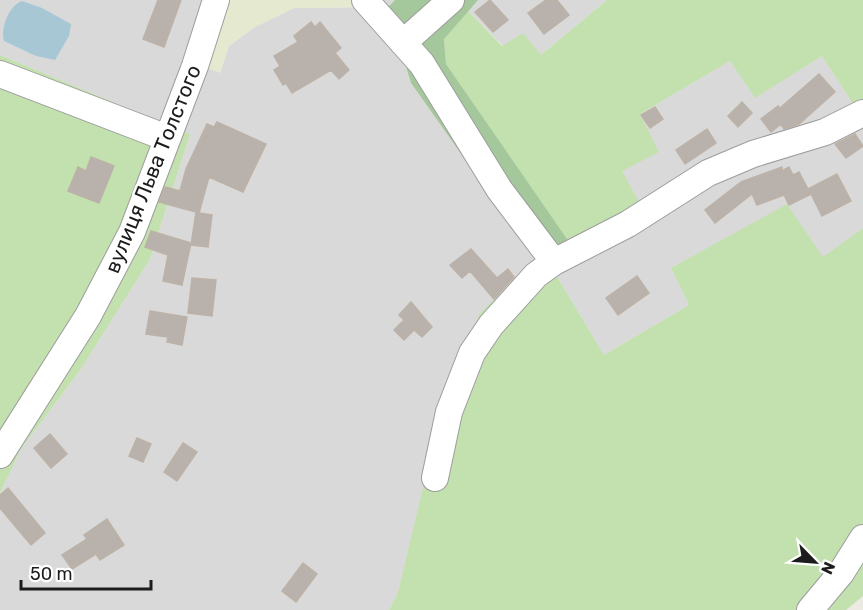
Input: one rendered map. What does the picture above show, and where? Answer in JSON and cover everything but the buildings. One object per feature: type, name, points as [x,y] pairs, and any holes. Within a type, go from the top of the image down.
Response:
[{"type":"street","name":"вулиця Льва Толстого","points":[[0,455],[62,360],[109,279],[132,232],[168,138],[216,0]]},
{"type":"street","points":[[365,0],[422,64],[499,189],[554,262]]},
{"type":"street","points":[[403,43],[451,0]]},
{"type":"street","points":[[0,74],[168,138]]},
{"type":"street","points":[[435,478],[449,412],[472,352],[498,316],[536,275],[554,262],[606,237],[726,164],[825,132],[863,113]]},
{"type":"street","points":[[810,610],[841,573],[863,538]]},
{"type":"shaded area","points":[[0,0],[217,0],[220,73],[229,46],[255,27],[294,8],[387,7],[383,0],[395,0],[388,7],[411,83],[536,260],[429,466],[398,592],[389,610],[0,610],[0,493],[21,449],[81,369],[150,259],[190,134],[0,55]]},
{"type":"shaded area","points":[[478,0],[607,0],[541,55],[503,46],[467,10]]},
{"type":"shaded area","points":[[822,56],[863,119],[863,228],[823,258],[787,205],[671,268],[689,305],[604,355],[556,275],[622,171],[640,114],[730,61],[755,97]]},
{"type":"green space","points":[[217,0],[383,0],[388,7],[294,8],[255,27],[229,45],[220,73],[197,64]]},
{"type":"green space","points":[[395,0],[478,0],[444,39],[446,64],[569,242],[536,260],[411,83],[388,7]]},
{"type":"green space","points":[[607,0],[863,0],[863,119],[822,56],[755,98],[730,61],[640,114],[659,152],[622,171],[651,224],[556,275],[604,355],[689,305],[671,268],[787,204],[823,257],[863,228],[863,596],[846,610],[389,610],[398,592],[446,393],[480,313],[536,260],[568,242],[446,64],[444,39],[467,10],[502,46],[523,33],[541,55]]},
{"type":"green space","points":[[0,55],[190,134],[150,259],[81,369],[21,449],[0,493]]},
{"type":"water","points":[[22,1],[42,8],[71,24],[69,36],[55,60],[36,56],[4,41],[3,30],[7,18],[13,7]]}]
